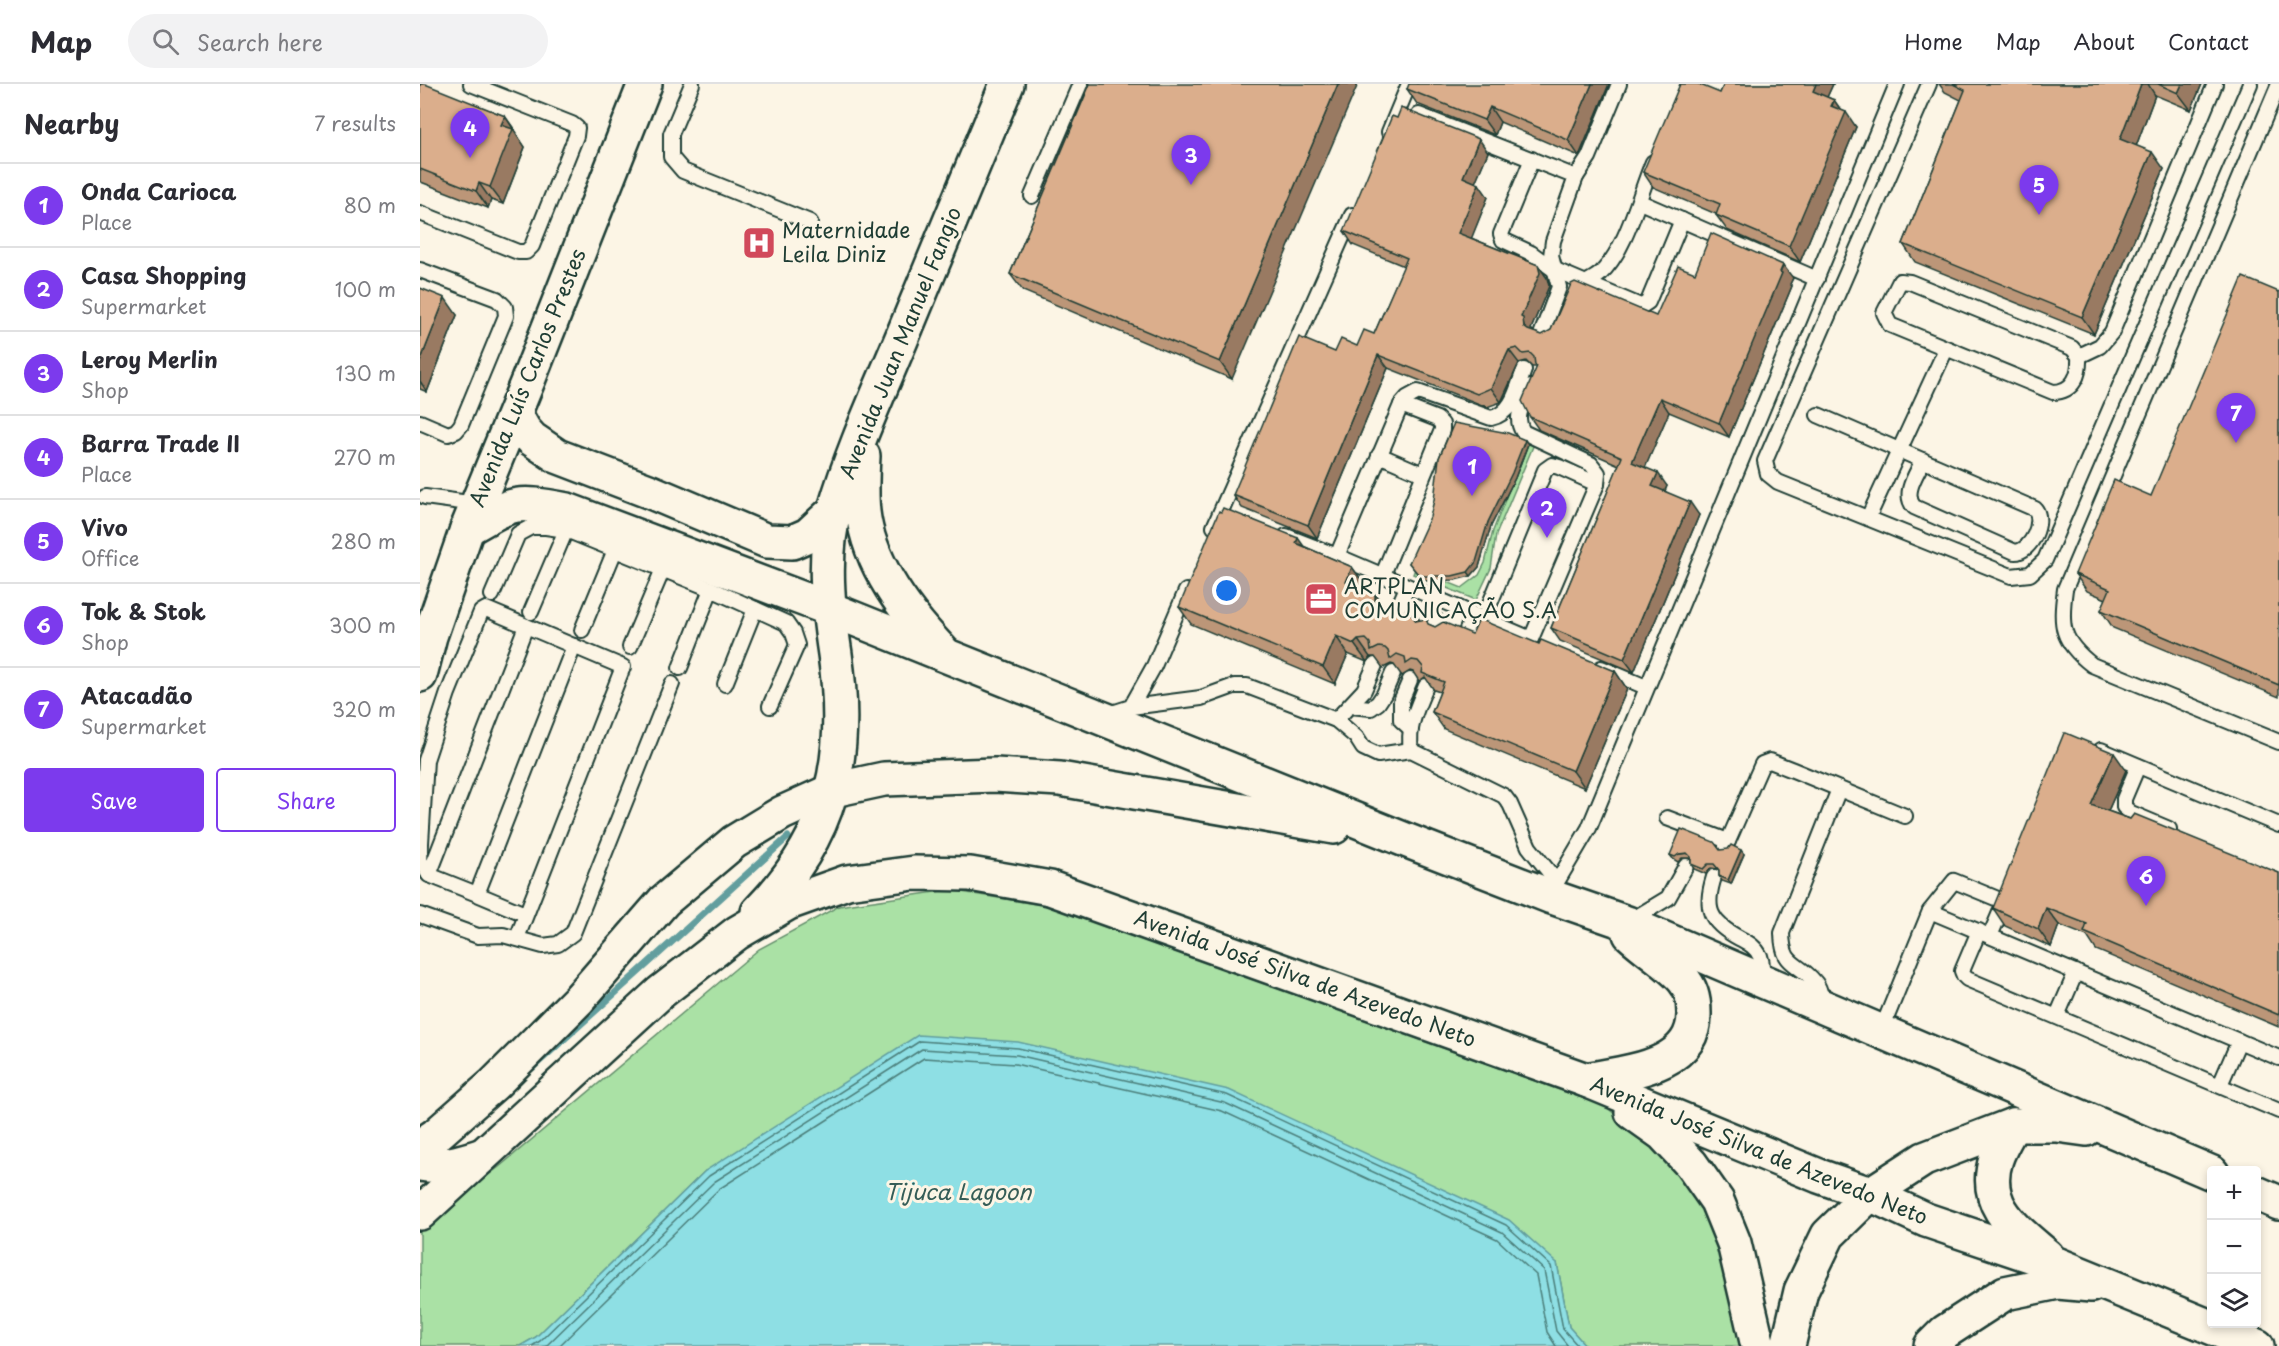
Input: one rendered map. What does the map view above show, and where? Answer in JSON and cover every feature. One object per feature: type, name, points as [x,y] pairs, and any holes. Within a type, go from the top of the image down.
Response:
[{"type":"street","name":"Avenida Luís Carlos Prestes","points":[[420,675],[425,643],[472,516],[515,414],[645,84]]},
{"type":"street","name":"Avenida Juan Manuel Fangio","points":[[737,933],[772,897],[801,861],[824,818],[833,790],[838,757],[839,723],[828,570],[834,511],[864,427],[1007,84]]},
{"type":"street","points":[[515,414],[524,430],[538,445],[556,456],[651,492],[767,542],[792,542],[808,535],[834,511]]},
{"type":"street","points":[[864,427],[863,513],[872,547],[887,579],[913,620],[950,659]]},
{"type":"street","points":[[472,516],[530,503],[567,510],[625,547],[830,609],[1096,718],[1408,841],[1555,890],[1620,921],[1761,979],[2207,1171]]},
{"type":"street","points":[[420,1146],[436,1135],[494,1084],[579,999],[664,901],[734,842],[782,813],[833,790],[884,778],[995,775],[1060,779],[1129,789],[1408,841]]},
{"type":"street","name":"Avenida José Silva de Azevedo Neto","points":[[420,1213],[661,992],[737,933],[788,903],[847,882],[914,873],[970,874],[1050,888],[1586,1080],[1819,1176],[1870,1194],[1926,1220],[2059,1265],[2257,1346]]},
{"type":"street","points":[[1586,1080],[1659,1064],[1684,1045],[1694,1019],[1691,992],[1682,978],[1620,921]]},
{"type":"street","points":[[1586,1080],[1663,1134],[1691,1164],[1717,1201],[1734,1243],[1758,1346]]},
{"type":"street","points":[[1788,1346],[1801,1291],[1828,1235],[1870,1194],[1924,1159],[2013,1125],[2057,1125],[2121,1133]]},
{"type":"street","points":[[2013,1125],[1996,1158],[1991,1184],[1998,1207],[2019,1232],[2059,1265]]},
{"type":"street","points":[[420,1164],[451,1165],[484,1155]]},
{"type":"street","points":[[2261,1195],[2279,1203]]},
{"type":"street","points":[[1931,1346],[1945,1332],[2005,1293],[2058,1282],[2111,1286]]},
{"type":"lane","points":[[420,213],[518,252],[526,252],[532,246],[576,136],[577,128],[572,124],[471,84]]},
{"type":"lane","points":[[692,84],[671,134],[671,157],[683,171],[810,222]]},
{"type":"lane","points":[[1032,195],[1080,84]]},
{"type":"lane","points":[[1385,140],[1409,84]]},
{"type":"lane","points":[[1619,84],[1589,157],[1576,177],[1553,241],[1551,256],[1559,287],[1546,337],[1572,292],[1599,275],[1612,261],[1640,202],[1659,148]]},
{"type":"lane","points":[[1096,718],[1131,707],[1201,699],[1234,686],[1247,686],[1336,720],[1356,737],[1364,748],[1378,755],[1411,750],[1504,796],[1510,804],[1529,847],[1555,890],[1590,828],[1646,687],[1897,84]]},
{"type":"lane","points":[[1929,84],[1765,461],[1768,474],[1778,482],[2011,576],[2030,574],[2045,560],[2250,84]]},
{"type":"lane","points":[[2079,356],[2100,346],[2112,332],[2215,84]]},
{"type":"lane","points":[[2279,84],[2065,588],[2061,613],[2066,636],[2075,652],[2092,665],[2279,742]]},
{"type":"lane","points":[[1400,107],[1576,177]]},
{"type":"lane","points":[[1532,159],[1501,234],[1503,240],[1531,253],[1553,269],[1638,305],[1642,306],[1648,302],[1682,220]]},
{"type":"lane","points":[[1640,202],[1817,279]]},
{"type":"lane","points":[[1208,541],[1227,512],[1356,205]]},
{"type":"lane","points":[[420,270],[497,299],[505,307],[506,316],[461,425],[456,431],[448,434],[420,422]]},
{"type":"lane","points":[[1900,281],[1910,282],[2072,348],[2079,356],[2080,366],[2070,388],[2063,392],[2053,392],[1946,349],[1890,325],[1886,320],[1884,313],[1900,281]]},
{"type":"lane","points":[[1868,518],[1946,349]]},
{"type":"lane","points":[[1274,531],[1537,641],[1597,484],[1598,473],[1591,464],[1523,432],[1518,423],[1518,417],[1530,372],[1507,410],[1500,416],[1491,418],[1418,392],[1407,398],[1401,405],[1337,556]]},
{"type":"lane","points":[[1382,577],[1442,429],[1442,424],[1437,419],[1401,405]]},
{"type":"lane","points":[[1818,415],[1899,449],[2035,509],[2040,514],[2040,520],[2028,548],[2022,552],[2015,552],[1914,507],[1908,501],[1908,494],[1923,460]]},
{"type":"lane","points":[[1379,455],[1423,474]]},
{"type":"lane","points":[[1484,618],[1545,471],[1552,465],[1559,466],[1597,484]]},
{"type":"lane","points":[[422,500],[472,516]]},
{"type":"lane","points":[[492,595],[518,534],[531,527],[566,530],[625,547],[663,569],[786,623],[797,645],[770,706]]},
{"type":"lane","points":[[531,612],[566,530]]},
{"type":"lane","points":[[582,630],[625,547]]},
{"type":"lane","points":[[630,647],[663,569]]},
{"type":"lane","points":[[1131,707],[1154,666],[1190,583]]},
{"type":"lane","points":[[1395,615],[1407,586]]},
{"type":"lane","points":[[680,668],[711,589]]},
{"type":"lane","points":[[1447,636],[1459,608]]},
{"type":"lane","points":[[517,938],[623,667],[486,609],[481,612],[448,693],[428,731],[420,860],[429,875],[525,914]]},
{"type":"lane","points":[[725,684],[755,609]]},
{"type":"lane","points":[[429,875],[526,626]]},
{"type":"lane","points":[[477,894],[574,646]]},
{"type":"lane","points":[[1584,661],[1646,687]]},
{"type":"lane","points":[[1336,720],[1364,690],[1375,665]]},
{"type":"lane","points":[[1350,706],[1371,708],[1378,704],[1393,673]]},
{"type":"lane","points":[[1410,680],[1400,711],[1401,720],[1411,729]]},
{"type":"lane","points":[[420,915],[478,936],[503,935],[543,946],[558,944],[573,933],[672,684]]},
{"type":"lane","points":[[1411,750],[1409,737],[1413,718],[1426,686]]},
{"type":"lane","points":[[2091,746],[2279,825]]},
{"type":"lane","points":[[1667,818],[1727,844],[1762,764],[1770,761],[1905,816]]},
{"type":"lane","points":[[2138,766],[2124,799],[2124,807],[2131,813],[2184,835]]},
{"type":"lane","points":[[1823,1006],[1814,981],[1790,962],[1782,951],[1782,933],[1839,789]]},
{"type":"lane","points":[[1620,921],[1668,898],[1686,866]]},
{"type":"lane","points":[[1714,877],[1709,893],[1709,909],[1717,924],[1752,945],[1759,954],[1762,964],[1761,979]]},
{"type":"lane","points":[[1881,1031],[1930,911],[1954,881],[2007,896],[1962,971],[1964,976],[2279,1111]]},
{"type":"lane","points":[[1930,911],[2279,1058]]},
{"type":"lane","points":[[2057,1016],[2076,972]]},
{"type":"lane","points":[[2220,1085],[2239,1041]]},
{"type":"green space","points":[[1524,440],[1534,444],[1496,535],[1491,568],[1476,600],[1413,574],[1415,569],[1462,588],[1479,575],[1523,453]]},
{"type":"green space","points":[[949,890],[1048,906],[1605,1106],[1660,1151],[1718,1217],[1741,1346],[1586,1346],[1569,1327],[1557,1263],[705,1171],[536,1337],[520,1346],[420,1346],[420,1227],[499,1167],[759,949],[839,906]]},
{"type":"water","name":"Tijuca Lagoon","points":[[918,1035],[1018,1042],[1229,1090],[1509,1220],[1557,1263],[1569,1327],[1586,1346],[520,1346],[536,1337],[705,1171]]},
{"type":"building","points":[[420,84],[505,116],[501,125],[513,129],[490,187],[479,183],[476,191],[420,169]]},
{"type":"building","points":[[1090,84],[1338,84],[1220,362],[1010,274]]},
{"type":"building","points":[[1409,84],[1592,84],[1568,140],[1490,107],[1484,120],[1407,89]]},
{"type":"building","points":[[1680,84],[1698,84],[1720,93],[1724,84],[1816,84],[1813,91],[1834,100],[1831,106],[1846,112],[1789,246],[1716,215],[1720,204],[1643,172]]},
{"type":"building","points":[[1953,84],[2141,84],[2120,139],[2152,152],[2082,317],[1903,244],[1965,90]]},
{"type":"building","points":[[2158,84],[2182,84],[2178,93]]},
{"type":"building","points":[[1401,108],[1479,139],[1463,177],[1479,184],[1458,233],[1538,265],[1540,273],[1521,317],[1524,327],[1528,330],[1542,335],[1551,330],[1571,284],[1575,282],[1656,316],[1678,266],[1695,273],[1711,233],[1783,265],[1780,272],[1782,273],[1719,423],[1660,398],[1632,462],[1658,473],[1652,486],[1690,502],[1624,659],[1551,628],[1622,457],[1530,417],[1522,401],[1537,366],[1530,353],[1523,354],[1517,348],[1509,350],[1491,388],[1477,394],[1378,355],[1308,525],[1233,495],[1299,337],[1335,352],[1341,339],[1357,346],[1364,330],[1374,334],[1407,258],[1344,231],[1392,116],[1397,118]]},
{"type":"building","points":[[2243,277],[2279,292],[2279,685],[2101,610],[2110,589],[2075,574],[2114,480],[2151,496]]},
{"type":"building","points":[[420,288],[445,298],[420,362]]},
{"type":"building","points":[[1454,423],[1508,433],[1525,440],[1488,522],[1476,562],[1468,572],[1452,576],[1424,576],[1418,574],[1409,563],[1430,517],[1439,458]]},
{"type":"building","points":[[1223,508],[1298,538],[1296,543],[1352,567],[1346,582],[1375,594],[1375,602],[1380,606],[1388,605],[1391,601],[1395,602],[1394,607],[1399,614],[1405,614],[1412,609],[1411,614],[1416,621],[1426,619],[1428,624],[1435,627],[1443,622],[1472,634],[1479,619],[1539,644],[1541,640],[1615,671],[1573,771],[1432,712],[1444,682],[1422,673],[1423,667],[1418,661],[1412,660],[1406,664],[1405,657],[1397,654],[1390,659],[1385,648],[1379,647],[1371,651],[1370,643],[1366,639],[1358,640],[1354,644],[1336,636],[1323,667],[1179,607],[1219,511],[1221,512]]},
{"type":"building","points":[[2064,733],[2114,753],[2091,805],[2130,819],[2134,814],[2279,873],[2279,1015],[2084,932],[2087,924],[2046,908],[2038,929],[1993,908]]},
{"type":"building","points":[[1681,829],[1714,842],[1720,850],[1728,849],[1731,845],[1741,850],[1728,880],[1719,876],[1719,870],[1714,864],[1708,864],[1703,869],[1691,864],[1691,857],[1687,853],[1675,857],[1670,855]]},
{"type":"waterway","points":[[531,1069],[788,837]]},
{"type":"place","name":"Barra Trade II","points":[[470,158]]},
{"type":"place","name":"Leroy Merlin","points":[[1191,185]]},
{"type":"place","name":"Vivo","points":[[2039,215]]},
{"type":"place","name":"Maternidade Leila Diniz","points":[[759,243]]},
{"type":"place","name":"Atacadão","points":[[2236,443]]},
{"type":"place","name":"Onda Carioca","points":[[1472,496]]},
{"type":"place","name":"Casa Shopping","points":[[1547,538]]},
{"type":"place","name":"ARTPLAN COMUNICAÇÃO S.A","points":[[1321,599]]},
{"type":"place","name":"Tok & Stok","points":[[2146,906]]}]
